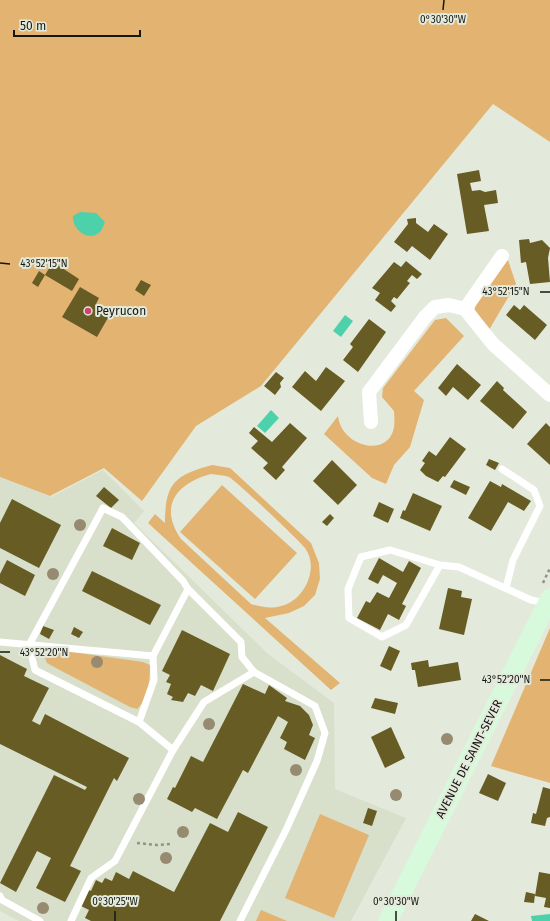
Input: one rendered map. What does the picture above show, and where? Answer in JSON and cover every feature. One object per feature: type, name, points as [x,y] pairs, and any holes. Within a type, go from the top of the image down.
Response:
[{"type":"main road","name":"AVENUE DE SAINT-SEVER","points":[[388,921],[549,600]]},
{"type":"street","points":[[464,309],[502,256]]},
{"type":"street","points":[[372,422],[369,392],[425,317],[435,307],[449,305],[464,309],[494,344],[550,395]]},
{"type":"lane","points":[[502,469],[534,490],[540,506],[514,560],[506,588]]},
{"type":"lane","points":[[173,750],[138,722],[35,670],[29,645],[103,508],[122,517],[183,581],[188,590],[241,642],[242,657],[254,672],[315,706],[325,733],[317,762],[286,830],[240,921]]},
{"type":"lane","points":[[440,565],[406,625],[382,637],[349,618],[348,589],[360,557],[390,550],[440,565],[459,567],[535,601],[549,600]]},
{"type":"lane","points":[[138,722],[154,680],[153,656],[188,590]]},
{"type":"lane","points":[[0,642],[153,656]]},
{"type":"lane","points":[[71,921],[91,878],[115,861],[173,750],[204,702],[254,672]]},
{"type":"lane","points":[[0,896],[2,900],[40,921]]},
{"type":"path","points":[[125,842],[157,845],[171,844]]},
{"type":"shaded area","points":[[0,0],[550,0],[550,142],[493,104],[261,386],[196,426],[142,501],[104,468],[50,496],[0,477]]},
{"type":"shaded area","points":[[80,212],[96,213],[105,222],[102,230],[89,236],[77,229],[73,221],[73,216]]},
{"type":"shaded area","points":[[508,260],[516,284],[489,330],[475,310],[476,299]]},
{"type":"shaded area","points":[[345,315],[353,321],[341,337],[333,331]]},
{"type":"shaded area","points":[[446,318],[464,336],[414,391],[424,400],[410,447],[394,465],[386,484],[372,478],[324,434],[338,416],[341,427],[348,436],[356,442],[375,446],[384,443],[390,437],[394,427],[394,411],[382,397],[383,388],[435,320]]},
{"type":"shaded area","points":[[271,410],[279,418],[265,433],[257,426]]},
{"type":"shaded area","points":[[212,465],[230,468],[311,543],[319,563],[320,579],[315,595],[304,606],[289,613],[265,618],[340,683],[331,690],[148,523],[155,514],[165,523],[167,498],[170,490],[181,477]],"holes":[[[211,474],[229,477],[280,523],[305,548],[311,565],[310,574],[303,591],[297,598],[281,606],[262,607],[251,604],[181,539],[174,527],[171,516],[171,506],[181,490],[189,483]]]},
{"type":"shaded area","points":[[103,470],[144,511],[134,523],[268,654],[334,703],[335,789],[406,818],[351,921],[19,921],[0,911],[0,477],[51,497]]},
{"type":"shaded area","points":[[222,485],[297,553],[255,599],[180,532]]},
{"type":"shaded area","points":[[550,628],[550,783],[491,766]]},
{"type":"shaded area","points":[[50,649],[143,662],[150,665],[149,683],[144,700],[137,709],[130,707],[56,668],[47,663],[44,655]]},
{"type":"shaded area","points":[[320,814],[369,835],[334,918],[285,898]]},
{"type":"shaded area","points":[[261,910],[287,921],[256,921]]},
{"type":"shaded area","points":[[550,914],[550,921],[532,921],[531,916]]},
{"type":"building","points":[[479,170],[481,181],[470,183],[472,191],[480,190],[485,192],[496,190],[498,203],[484,205],[489,231],[467,234],[457,174]]},
{"type":"building","points":[[416,218],[416,223],[428,232],[434,224],[448,234],[430,260],[412,246],[407,252],[394,242],[408,224],[407,219]]},
{"type":"building","points":[[529,239],[530,243],[542,240],[550,248],[548,258],[550,282],[530,284],[526,262],[521,263],[519,240]]},
{"type":"building","points":[[406,261],[422,274],[417,279],[412,275],[407,281],[410,283],[397,299],[394,297],[391,301],[396,306],[391,312],[375,300],[380,293],[372,288],[394,262],[401,267]]},
{"type":"building","points":[[53,262],[79,279],[72,291],[45,275]]},
{"type":"building","points":[[39,271],[45,275],[38,287],[32,283]]},
{"type":"building","points":[[141,280],[151,285],[144,296],[135,290]]},
{"type":"building","name":"Peyrucon","points":[[80,287],[99,298],[95,306],[109,316],[97,337],[62,317]]},
{"type":"building","points":[[514,305],[520,310],[524,305],[547,325],[535,340],[506,315]]},
{"type":"building","points":[[369,319],[386,332],[358,372],[343,360],[353,347],[350,344]]},
{"type":"building","points":[[457,364],[481,385],[468,400],[453,387],[446,396],[438,388]]},
{"type":"building","points":[[326,367],[345,381],[321,411],[292,387],[305,371],[316,381]]},
{"type":"building","points":[[276,372],[284,378],[280,383],[281,387],[275,395],[264,386]]},
{"type":"building","points":[[497,381],[504,388],[503,390],[527,412],[513,429],[480,401]]},
{"type":"building","points":[[290,423],[307,438],[282,467],[285,470],[276,480],[263,468],[268,463],[251,448],[258,441],[249,433],[254,427],[272,442]]},
{"type":"building","points":[[546,423],[550,427],[550,465],[527,444]]},
{"type":"building","points":[[450,437],[466,449],[445,477],[443,476],[438,482],[426,476],[420,470],[425,463],[422,461],[429,451],[436,456]]},
{"type":"building","points":[[489,459],[499,463],[495,470],[486,465]]},
{"type":"building","points":[[332,460],[357,485],[338,505],[313,481]]},
{"type":"building","points":[[454,480],[470,487],[466,495],[450,487]]},
{"type":"building","points":[[490,481],[501,487],[502,484],[531,501],[524,511],[508,502],[491,531],[468,518]]},
{"type":"building","points":[[104,487],[119,500],[111,508],[96,496]]},
{"type":"building","points":[[413,493],[442,506],[430,531],[400,518],[403,510],[405,511]]},
{"type":"building","points":[[12,499],[61,525],[39,568],[0,548],[0,523]]},
{"type":"building","points":[[379,502],[394,509],[388,523],[373,516]]},
{"type":"building","points":[[330,514],[334,518],[327,526],[322,522]]},
{"type":"building","points":[[112,528],[140,543],[132,560],[103,546]]},
{"type":"building","points":[[379,558],[403,572],[409,561],[421,568],[402,604],[406,606],[399,620],[388,614],[380,630],[357,618],[366,601],[370,603],[377,592],[389,598],[397,583],[383,575],[378,584],[368,579]]},
{"type":"building","points":[[7,560],[35,575],[25,596],[0,583],[0,574]]},
{"type":"building","points":[[92,571],[161,605],[150,625],[82,591]]},
{"type":"building","points":[[448,588],[462,591],[461,597],[472,599],[464,635],[439,629]]},
{"type":"building","points":[[43,626],[54,630],[49,639],[40,634]]},
{"type":"building","points":[[74,627],[83,632],[79,638],[71,634]]},
{"type":"building","points":[[182,630],[230,654],[213,691],[201,685],[195,696],[188,693],[183,702],[171,700],[173,697],[167,694],[171,684],[166,682],[170,675],[162,671]]},
{"type":"building","points":[[389,646],[400,651],[391,671],[380,666]]},
{"type":"building","points":[[0,655],[27,669],[24,676],[49,688],[32,721],[40,725],[45,714],[129,758],[117,781],[114,778],[70,866],[81,871],[65,902],[36,888],[51,858],[37,851],[16,892],[0,883],[54,775],[85,790],[87,787],[0,744]]},
{"type":"building","points":[[428,660],[429,667],[458,662],[461,680],[418,687],[415,670],[412,670],[411,663]]},
{"type":"building","points":[[243,684],[265,694],[269,685],[287,698],[285,701],[300,706],[309,715],[313,725],[309,735],[315,738],[305,760],[284,749],[287,742],[280,738],[288,722],[278,716],[248,773],[243,770],[217,819],[195,808],[192,812],[167,799],[173,787],[175,788],[191,756],[203,762]]},
{"type":"building","points":[[375,698],[398,703],[395,714],[371,708]]},
{"type":"building","points":[[391,727],[405,758],[385,768],[371,737]]},
{"type":"building","points":[[488,774],[506,783],[498,801],[479,793]]},
{"type":"building","points":[[543,787],[550,789],[550,817],[547,818],[545,826],[531,823],[533,813],[536,814]]},
{"type":"building","points":[[368,808],[377,811],[372,826],[363,823]]},
{"type":"building","points":[[238,812],[268,827],[220,921],[91,921],[85,918],[89,910],[81,906],[89,890],[91,891],[96,880],[102,883],[105,878],[112,881],[116,872],[129,879],[133,871],[174,892],[210,823],[228,832]]},
{"type":"building","points":[[539,872],[550,874],[550,908],[544,907],[546,898],[535,896]]},
{"type":"building","points":[[526,892],[535,894],[534,903],[524,902]]},
{"type":"building","points":[[475,914],[489,921],[471,921]]},
{"type":"place","name":"Peyrucon","points":[[88,311]]}]
